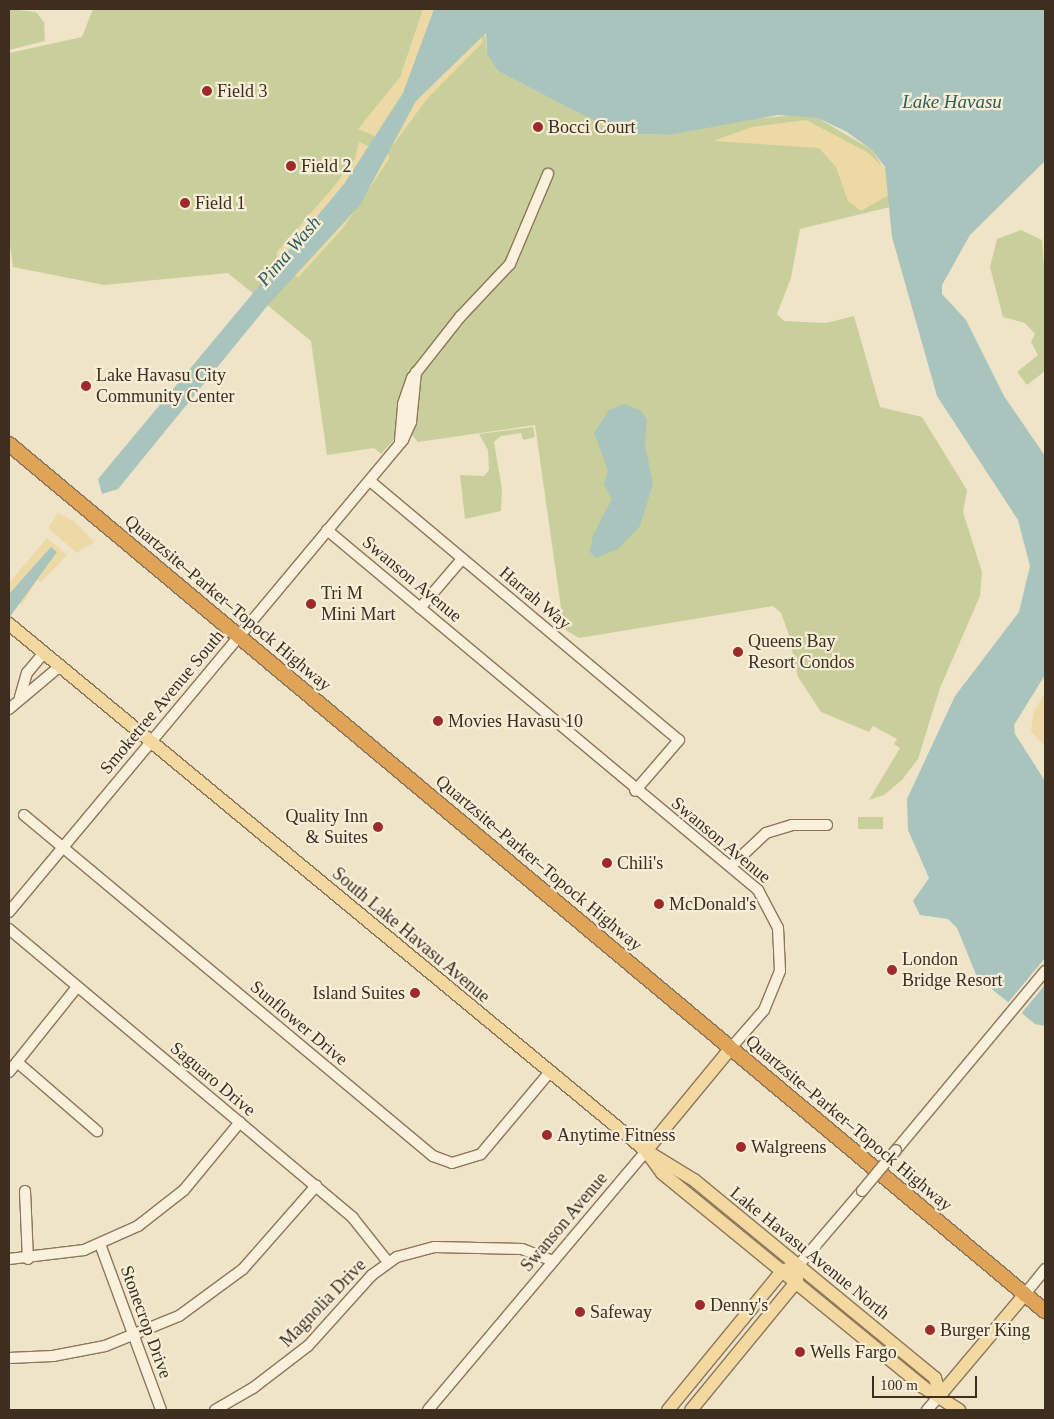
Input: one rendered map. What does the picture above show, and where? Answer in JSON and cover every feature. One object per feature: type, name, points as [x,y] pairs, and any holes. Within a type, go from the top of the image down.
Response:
[{"type":"highway","name":"Quartzsite–Parker–Topock Highway","points":[[9,444],[1045,1311]]},
{"type":"main road","name":"South Lake Havasu Avenue","points":[[9,624],[646,1151],[662,1173],[792,1273]]},
{"type":"main road","name":"Swanson Avenue","points":[[646,1151],[730,1049]]},
{"type":"main road","points":[[668,1410],[726,1340],[792,1273]]},
{"type":"main road","points":[[691,1410],[709,1389],[792,1273]]},
{"type":"main road","name":"Lake Havasu Avenue North","points":[[792,1273],[923,1387],[940,1394],[959,1410]]},
{"type":"main road","points":[[940,1394],[1025,1294]]},
{"type":"main road","points":[[709,1389],[704,1378],[723,1354],[726,1340]]},
{"type":"street","name":"Smoketree Avenue South","points":[[9,912],[237,636],[370,481],[399,444],[403,404],[416,372],[510,264],[548,174]]},
{"type":"street","name":"Harrah Way","points":[[370,481],[679,740],[635,791]]},
{"type":"street","name":"Swanson Avenue","points":[[327,530],[635,791],[730,866],[768,904],[781,954],[768,1003],[730,1049]]},
{"type":"street","points":[[420,608],[462,558]]},
{"type":"street","points":[[20,697],[27,673],[44,653]]},
{"type":"street","points":[[9,709],[20,697],[38,688],[60,666]]},
{"type":"street","name":"Sunflower Drive","points":[[24,815],[433,1156],[452,1163],[481,1154],[550,1073]]},
{"type":"street","points":[[730,866],[766,833],[792,825],[828,825]]},
{"type":"street","name":"Saguaro Drive","points":[[9,929],[353,1218],[388,1262]]},
{"type":"street","points":[[792,1273],[1045,971]]},
{"type":"street","points":[[9,1072],[77,987]]},
{"type":"street","points":[[17,1062],[97,1131]]},
{"type":"street","points":[[9,1259],[28,1259],[100,1244],[138,1226],[170,1203],[240,1122]]},
{"type":"street","name":"Swanson Avenue","points":[[428,1410],[646,1151]]},
{"type":"street","points":[[9,1358],[79,1352],[135,1337],[179,1316],[223,1286],[262,1250],[316,1186]]},
{"type":"street","points":[[25,1191],[28,1259]]},
{"type":"street","name":"Stonecrop Drive","points":[[100,1244],[161,1410]]},
{"type":"street","name":"Magnolia Drive","points":[[215,1410],[254,1388],[308,1346],[388,1262],[435,1247],[524,1249],[553,1261]]},
{"type":"street","points":[[1025,1294],[1045,1269]]},
{"type":"street","points":[[927,1410],[940,1394]]},
{"type":"green space","points":[[9,9],[36,12],[44,22],[45,41],[9,50]]},
{"type":"green space","points":[[93,9],[467,10],[484,22],[487,54],[498,71],[590,119],[638,134],[669,135],[748,119],[798,115],[818,118],[872,150],[889,176],[890,207],[800,229],[791,278],[777,314],[784,321],[826,323],[854,316],[880,407],[922,417],[967,490],[963,512],[982,572],[980,596],[940,688],[918,759],[902,780],[884,795],[869,800],[900,748],[894,744],[897,739],[873,726],[869,732],[821,712],[798,677],[788,632],[781,613],[773,606],[579,638],[564,629],[535,425],[418,442],[412,435],[422,371],[512,266],[539,193],[534,192],[508,263],[458,316],[410,377],[400,404],[398,435],[381,454],[374,448],[327,455],[311,341],[228,273],[104,285],[13,267],[9,237],[9,53],[82,37]]},
{"type":"green space","points":[[1021,230],[1042,240],[1045,280],[1045,371],[1027,385],[1017,372],[1038,355],[1031,342],[1035,334],[1025,323],[1003,317],[990,267],[997,239]]},
{"type":"green space","points":[[533,427],[535,437],[523,440],[521,433],[501,436],[494,442],[502,489],[501,511],[465,519],[460,475],[484,476],[489,470],[488,450],[479,434]]},
{"type":"green space","points":[[858,817],[883,817],[883,829],[858,829]]},
{"type":"sand","points":[[423,9],[443,11],[478,23],[483,42],[427,99],[394,144],[358,129],[400,77]]},
{"type":"sand","points":[[806,120],[867,152],[892,175],[892,193],[861,211],[848,201],[836,167],[819,148],[713,141],[752,127]]},
{"type":"sand","points":[[359,142],[389,155],[389,159],[344,227],[298,278],[276,263],[277,252],[331,190],[355,159]]},
{"type":"sand","points":[[58,513],[75,522],[94,542],[77,553],[48,528]]},
{"type":"sand","points":[[47,538],[67,555],[41,582],[37,580],[21,606],[20,602],[13,609],[9,583]]},
{"type":"sand","points":[[1045,693],[1045,746],[1031,731],[1034,711]]},
{"type":"water","name":"Lake Havasu","points":[[434,9],[1045,9],[1045,161],[970,235],[942,285],[942,294],[966,320],[1004,396],[1045,456],[1045,675],[1014,725],[1015,734],[1045,781],[1045,1026],[1035,1024],[977,977],[957,928],[948,919],[920,915],[913,901],[929,878],[908,830],[907,799],[955,696],[1019,612],[1030,566],[1018,520],[937,396],[892,237],[885,167],[872,150],[847,132],[818,118],[778,115],[669,135],[638,134],[590,119],[498,71],[487,54],[486,33],[416,101],[360,205],[268,305],[118,489],[102,494],[98,479],[344,184],[403,93]]},
{"type":"water","points":[[624,404],[640,410],[647,419],[645,444],[653,484],[640,526],[618,549],[596,558],[590,552],[593,535],[612,499],[604,484],[608,470],[594,433],[609,410]]},
{"type":"water","points":[[51,547],[57,552],[9,618],[9,594]]},
{"type":"pier","points":[[1045,958],[1045,985],[1020,1015],[1006,1005]]},
{"type":"place","name":"Field 3","points":[[207,91]]},
{"type":"place","name":"Bocci Court","points":[[538,127]]},
{"type":"place","name":"Field 2","points":[[291,166]]},
{"type":"place","name":"Field 1","points":[[185,203]]},
{"type":"place","name":"Lake Havasu City Community Center","points":[[86,386]]},
{"type":"place","name":"Tri M Mini Mart","points":[[311,604]]},
{"type":"place","name":"Queens Bay Resort Condos","points":[[738,652]]},
{"type":"place","name":"Movies Havasu 10","points":[[438,721]]},
{"type":"place","name":"Quality Inn & Suites","points":[[378,827]]},
{"type":"place","name":"Chili's","points":[[607,863]]},
{"type":"place","name":"McDonald's","points":[[659,904]]},
{"type":"place","name":"London Bridge Resort","points":[[892,970]]},
{"type":"place","name":"Island Suites","points":[[415,993]]},
{"type":"place","name":"Anytime Fitness","points":[[547,1135]]},
{"type":"place","name":"Walgreens","points":[[741,1147]]},
{"type":"place","name":"Denny's","points":[[700,1305]]},
{"type":"place","name":"Safeway","points":[[580,1312]]},
{"type":"place","name":"Burger King","points":[[930,1330]]},
{"type":"place","name":"Wells Fargo","points":[[800,1352]]},
{"type":"water label","name":"Pima Wash","points":[[289,251]]}]
